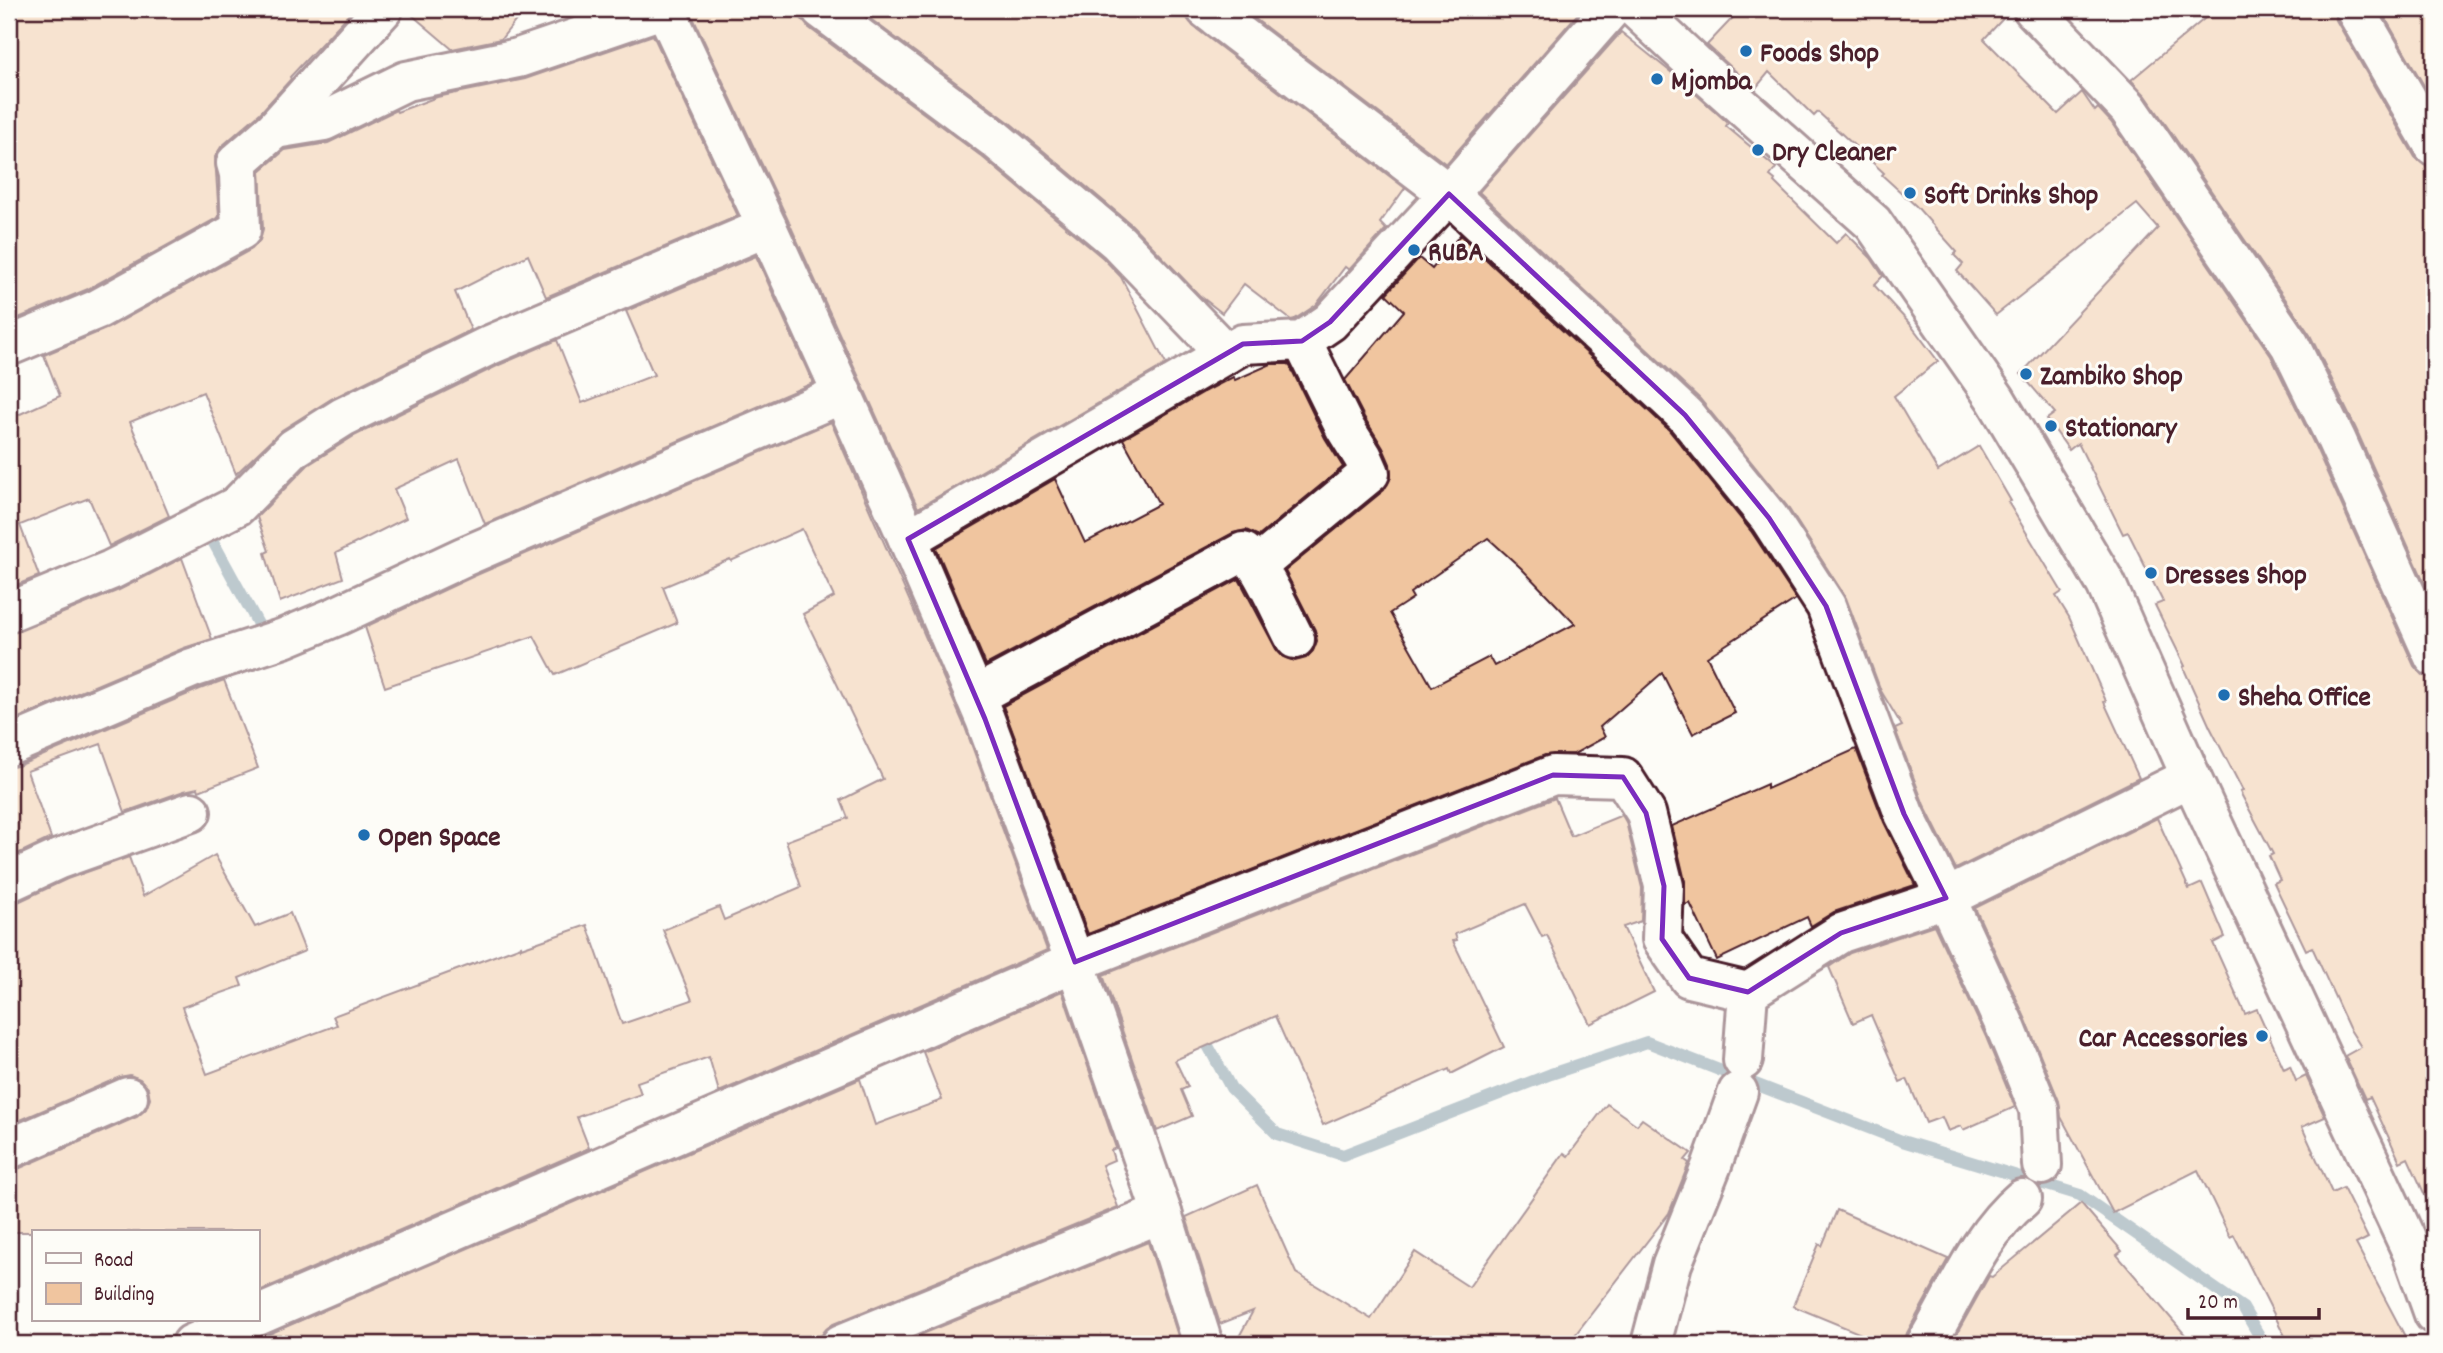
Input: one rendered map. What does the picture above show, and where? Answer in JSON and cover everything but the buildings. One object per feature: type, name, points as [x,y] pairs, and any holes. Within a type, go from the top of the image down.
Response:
[{"type":"street","points":[[9,346],[98,309],[241,230],[239,174],[236,163],[275,129],[383,9]]},
{"type":"street","points":[[275,129],[324,121],[407,81],[518,58],[664,9],[767,227],[908,539],[975,696],[1074,962],[1162,1213],[1203,1344]]},
{"type":"street","points":[[821,9],[995,139],[1118,242],[1226,354]]},
{"type":"street","points":[[1206,9],[1449,194],[1685,415],[1769,518],[1826,606],[1904,814],[2006,1028],[2039,1109],[2042,1165]]},
{"type":"street","points":[[908,539],[1243,344],[1302,341],[1330,322],[1449,194],[1611,9]]},
{"type":"street","points":[[1636,9],[1709,78],[1873,223],[1995,398],[2106,584],[2191,777],[2423,1249],[2434,1314]]},
{"type":"street","points":[[2034,9],[2128,108],[2290,345],[2336,439],[2434,657]]},
{"type":"street","points":[[2355,9],[2434,146]]},
{"type":"street","points":[[9,612],[111,570],[237,506],[294,448],[343,417],[489,345],[767,227]]},
{"type":"street","points":[[1257,566],[1370,473],[1302,341]]},
{"type":"street","points":[[9,747],[192,667],[305,629],[463,556],[842,394]]},
{"type":"street","points":[[975,696],[1243,552],[1249,554],[1257,566],[1295,639]]},
{"type":"street","points":[[259,1315],[1074,962],[1553,775],[1623,777],[1646,813],[1664,886],[1662,939],[1689,978],[1748,992],[1841,933],[1946,898],[2191,777]]},
{"type":"street","points":[[9,882],[59,859],[191,812]]},
{"type":"street","points":[[1651,1344],[1672,1264],[1711,1167],[1740,1076],[1748,992]]},
{"type":"street","points":[[9,1149],[128,1097]]},
{"type":"street","points":[[1926,1344],[1987,1236],[2005,1213],[2022,1199]]},
{"type":"street","points":[[841,1344],[1162,1213]]},
{"type":"street","points":[[192,1344],[244,1322]]},
{"type":"highlighted area","points":[[1449,194],[1685,415],[1769,518],[1826,606],[1904,814],[1946,898],[1841,933],[1748,992],[1689,978],[1662,939],[1664,886],[1646,813],[1623,777],[1553,775],[1075,962],[985,719],[908,539],[1243,344],[1302,341],[1330,322]]},
{"type":"waterway","points":[[199,540],[210,536],[258,624]]},
{"type":"waterway","points":[[1200,1031],[1231,1088],[1277,1134],[1343,1155],[1551,1074],[1647,1042],[1902,1141],[2080,1195],[2243,1308],[2264,1344]]},
{"type":"place","name":"Foods Shop","points":[[1746,51]]},
{"type":"place","name":"Mjomba","points":[[1657,79]]},
{"type":"place","name":"Dry Cleaner","points":[[1758,150]]},
{"type":"place","name":"Soft Drinks Shop","points":[[1910,193]]},
{"type":"place","name":"RUBA","points":[[1414,250]]},
{"type":"place","name":"Zambiko Shop","points":[[2026,374]]},
{"type":"place","name":"Stationary","points":[[2051,426]]},
{"type":"place","name":"Dresses Shop","points":[[2151,573]]},
{"type":"place","name":"Sheha Office","points":[[2224,695]]},
{"type":"place","name":"Open Space","points":[[364,835]]},
{"type":"place","name":"Car Accessories","points":[[2262,1036]]}]
